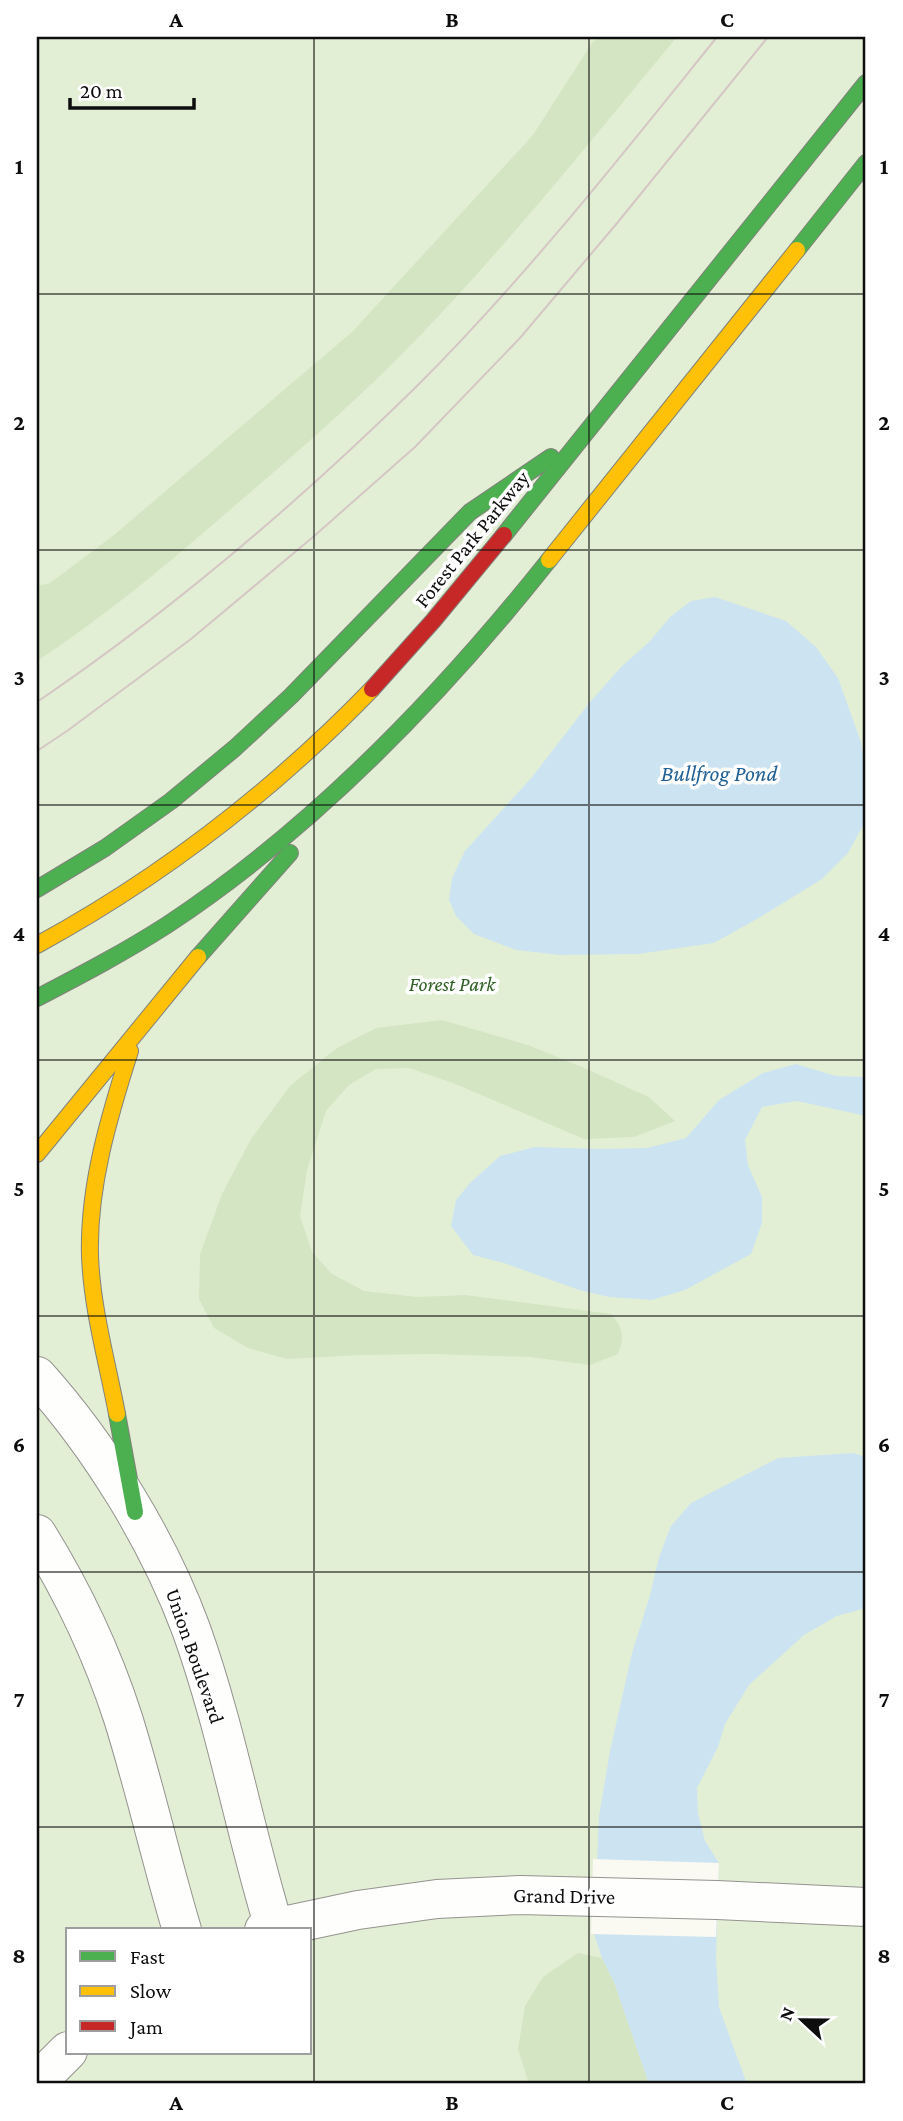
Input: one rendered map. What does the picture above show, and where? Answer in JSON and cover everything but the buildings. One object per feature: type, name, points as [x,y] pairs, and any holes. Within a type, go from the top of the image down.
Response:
[{"type":"main road","name":"Forest Park Parkway","points":[[37,945],[126,893],[250,801],[316,745],[388,672],[587,432],[866,83]]},
{"type":"main road","points":[[37,1154],[138,1027],[359,771],[436,694],[497,625],[866,163]]},
{"type":"main road","points":[[37,889],[105,848],[171,801],[235,748],[291,696],[470,512],[587,432]]},
{"type":"main road","points":[[37,998],[129,949],[204,900],[359,771]]},
{"type":"main road","points":[[135,1512],[94,1306],[90,1253],[93,1203],[110,1117],[138,1027]]},
{"type":"street","name":"Union Boulevard","points":[[37,1376],[62,1406],[135,1512],[191,1629],[229,1755],[269,1928]]},
{"type":"street","points":[[37,1534],[66,1580],[99,1651],[123,1719],[181,1928]]},
{"type":"street","name":"Grand Drive","points":[[274,1928],[358,1910],[437,1899],[520,1895],[718,1899],[866,1907]]},
{"type":"street","points":[[37,2082],[66,2053]]},
{"type":"green space","name":"Forest Park","points":[[37,37],[866,37],[866,2084],[37,2084]]},
{"type":"green space","points":[[599,37],[677,37],[470,282],[375,380],[290,458],[156,573],[37,661],[37,586],[50,583],[114,535],[353,331],[533,135],[592,43]]},
{"type":"green space","points":[[442,1020],[528,1045],[582,1067],[649,1097],[675,1121],[634,1137],[584,1139],[453,1083],[409,1068],[376,1069],[349,1085],[326,1111],[307,1170],[300,1216],[312,1252],[332,1274],[364,1291],[418,1297],[465,1295],[611,1314],[622,1333],[618,1354],[590,1365],[530,1357],[434,1354],[287,1359],[248,1348],[214,1328],[199,1299],[200,1254],[222,1194],[251,1139],[290,1086],[337,1048],[376,1028]]},
{"type":"green space","points":[[578,1953],[602,1958],[614,1982],[649,2084],[529,2084],[518,2049],[525,2006],[543,1977]]},
{"type":"water","name":"Bullfrog Pond","points":[[715,597],[786,621],[816,647],[838,678],[861,742],[866,774],[866,820],[848,853],[822,879],[714,943],[638,954],[560,955],[516,950],[474,934],[456,916],[449,900],[452,878],[465,851],[532,777],[590,702],[670,617],[691,601]]},
{"type":"water","points":[[796,1064],[836,1076],[866,1077],[866,1116],[797,1101],[762,1107],[745,1140],[748,1165],[762,1197],[762,1223],[751,1254],[685,1290],[652,1300],[609,1297],[579,1290],[504,1263],[473,1255],[451,1226],[456,1200],[470,1183],[500,1156],[534,1147],[647,1148],[686,1138],[719,1100],[763,1073]]},
{"type":"water","points":[[853,1453],[866,1457],[866,1608],[837,1616],[804,1635],[749,1685],[725,1724],[718,1747],[697,1788],[698,1813],[705,1841],[719,1863],[716,1958],[719,2007],[747,2084],[649,2084],[614,1982],[594,1934],[599,1816],[610,1751],[632,1653],[659,1557],[671,1526],[691,1503],[778,1458]]},
{"type":"pier","points":[[593,1859],[719,1863],[716,1937],[591,1934]]},
{"type":"tram line","points":[[37,702],[138,630],[235,552],[282,512],[418,385],[535,259],[717,37]]},
{"type":"tram line","points":[[37,751],[191,639],[415,447],[520,338],[768,37]]},
{"type":"traffic: fast","points":[[504,535],[866,83]]},
{"type":"traffic: fast","points":[[797,250],[866,163]]},
{"type":"traffic: fast","points":[[37,889],[105,848],[171,801],[235,748],[291,696],[470,512],[551,457]]},
{"type":"traffic: fast","points":[[37,998],[167,925],[221,887],[324,803],[419,710],[549,560]]},
{"type":"traffic: fast","points":[[198,957],[290,853]]},
{"type":"traffic: fast","points":[[117,1414],[135,1512]]},
{"type":"traffic: slow","points":[[549,560],[797,250]]},
{"type":"traffic: slow","points":[[37,945],[128,891],[214,830],[295,762],[372,689]]},
{"type":"traffic: slow","points":[[37,1154],[198,957]]},
{"type":"traffic: slow","points":[[117,1414],[94,1296],[90,1230],[101,1152],[130,1051]]},
{"type":"traffic: jam","points":[[372,689],[504,535]]}]
